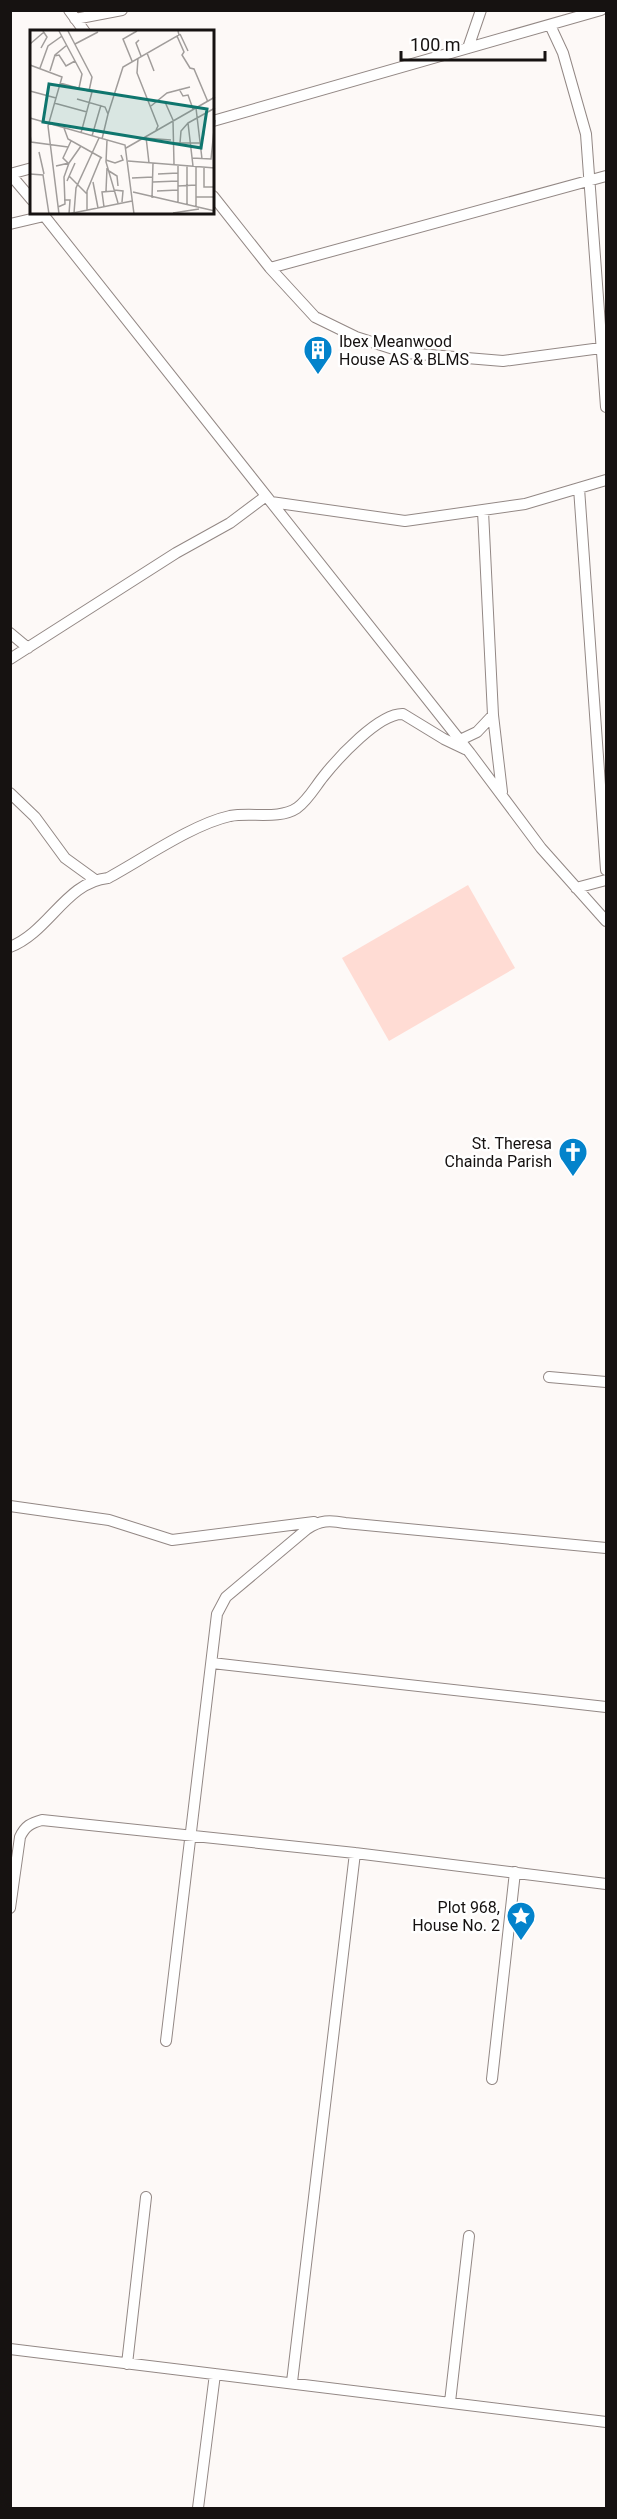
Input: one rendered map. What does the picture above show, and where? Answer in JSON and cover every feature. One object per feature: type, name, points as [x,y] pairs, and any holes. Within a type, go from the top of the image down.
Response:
[{"type":"street","points":[[72,15],[122,10]]},
{"type":"street","points":[[468,48],[481,10]]},
{"type":"street","points":[[214,121],[601,10]]},
{"type":"street","points":[[72,15],[83,30]]},
{"type":"street","points":[[550,25],[563,53],[581,110],[588,145],[606,407]]},
{"type":"street","points":[[30,169],[10,174],[30,198]]},
{"type":"street","points":[[270,268],[606,176]]},
{"type":"street","points":[[214,197],[270,268],[315,317],[356,337],[406,354],[503,361],[601,348]]},
{"type":"street","points":[[10,224],[43,214],[460,740],[541,848],[606,921]]},
{"type":"street","points":[[10,659],[176,553],[268,499],[405,521],[525,504],[606,480]]},
{"type":"street","points":[[579,488],[606,870]]},
{"type":"street","points":[[483,511],[493,715],[503,795]]},
{"type":"street","points":[[10,633],[28,648]]},
{"type":"street","points":[[10,947],[24,942],[38,931],[74,893],[94,879],[108,878],[214,821],[231,816],[284,814],[295,809],[306,800],[336,761],[386,717],[397,714],[412,717],[444,739],[458,744],[470,753]]},
{"type":"street","points":[[460,740],[477,732],[493,715]]},
{"type":"street","points":[[10,793],[35,817],[65,858],[94,879]]},
{"type":"street","points":[[576,888],[606,880]]},
{"type":"street","points":[[549,1377],[606,1382]]},
{"type":"street","points":[[10,1506],[110,1520],[172,1540],[331,1520],[345,1524],[606,1548]]},
{"type":"street","points":[[166,2041],[217,1614],[226,1597],[307,1529],[316,1523],[331,1520]]},
{"type":"street","points":[[212,1663],[606,1707]]},
{"type":"street","points":[[10,1908],[12,1876],[20,1837],[24,1829],[42,1820],[355,1853],[606,1884]]},
{"type":"street","points":[[292,2382],[355,1853]]},
{"type":"street","points":[[492,2079],[515,1872]]},
{"type":"street","points":[[127,2364],[146,2197]]},
{"type":"street","points":[[450,2402],[469,2236]]},
{"type":"street","points":[[10,2349],[606,2422]]},
{"type":"street","points":[[198,2508],[215,2374]]},
{"type":"shaded area","points":[[468,885],[515,968],[389,1041],[342,958]]},
{"type":"place","name":"Ibex Meanwood House AS & BLMS","points":[[318,376]]},
{"type":"place","name":"St. Theresa Chainda Parish","points":[[573,1178]]},
{"type":"place","name":"Plot 968, House No. 2","points":[[521,1942]]}]
